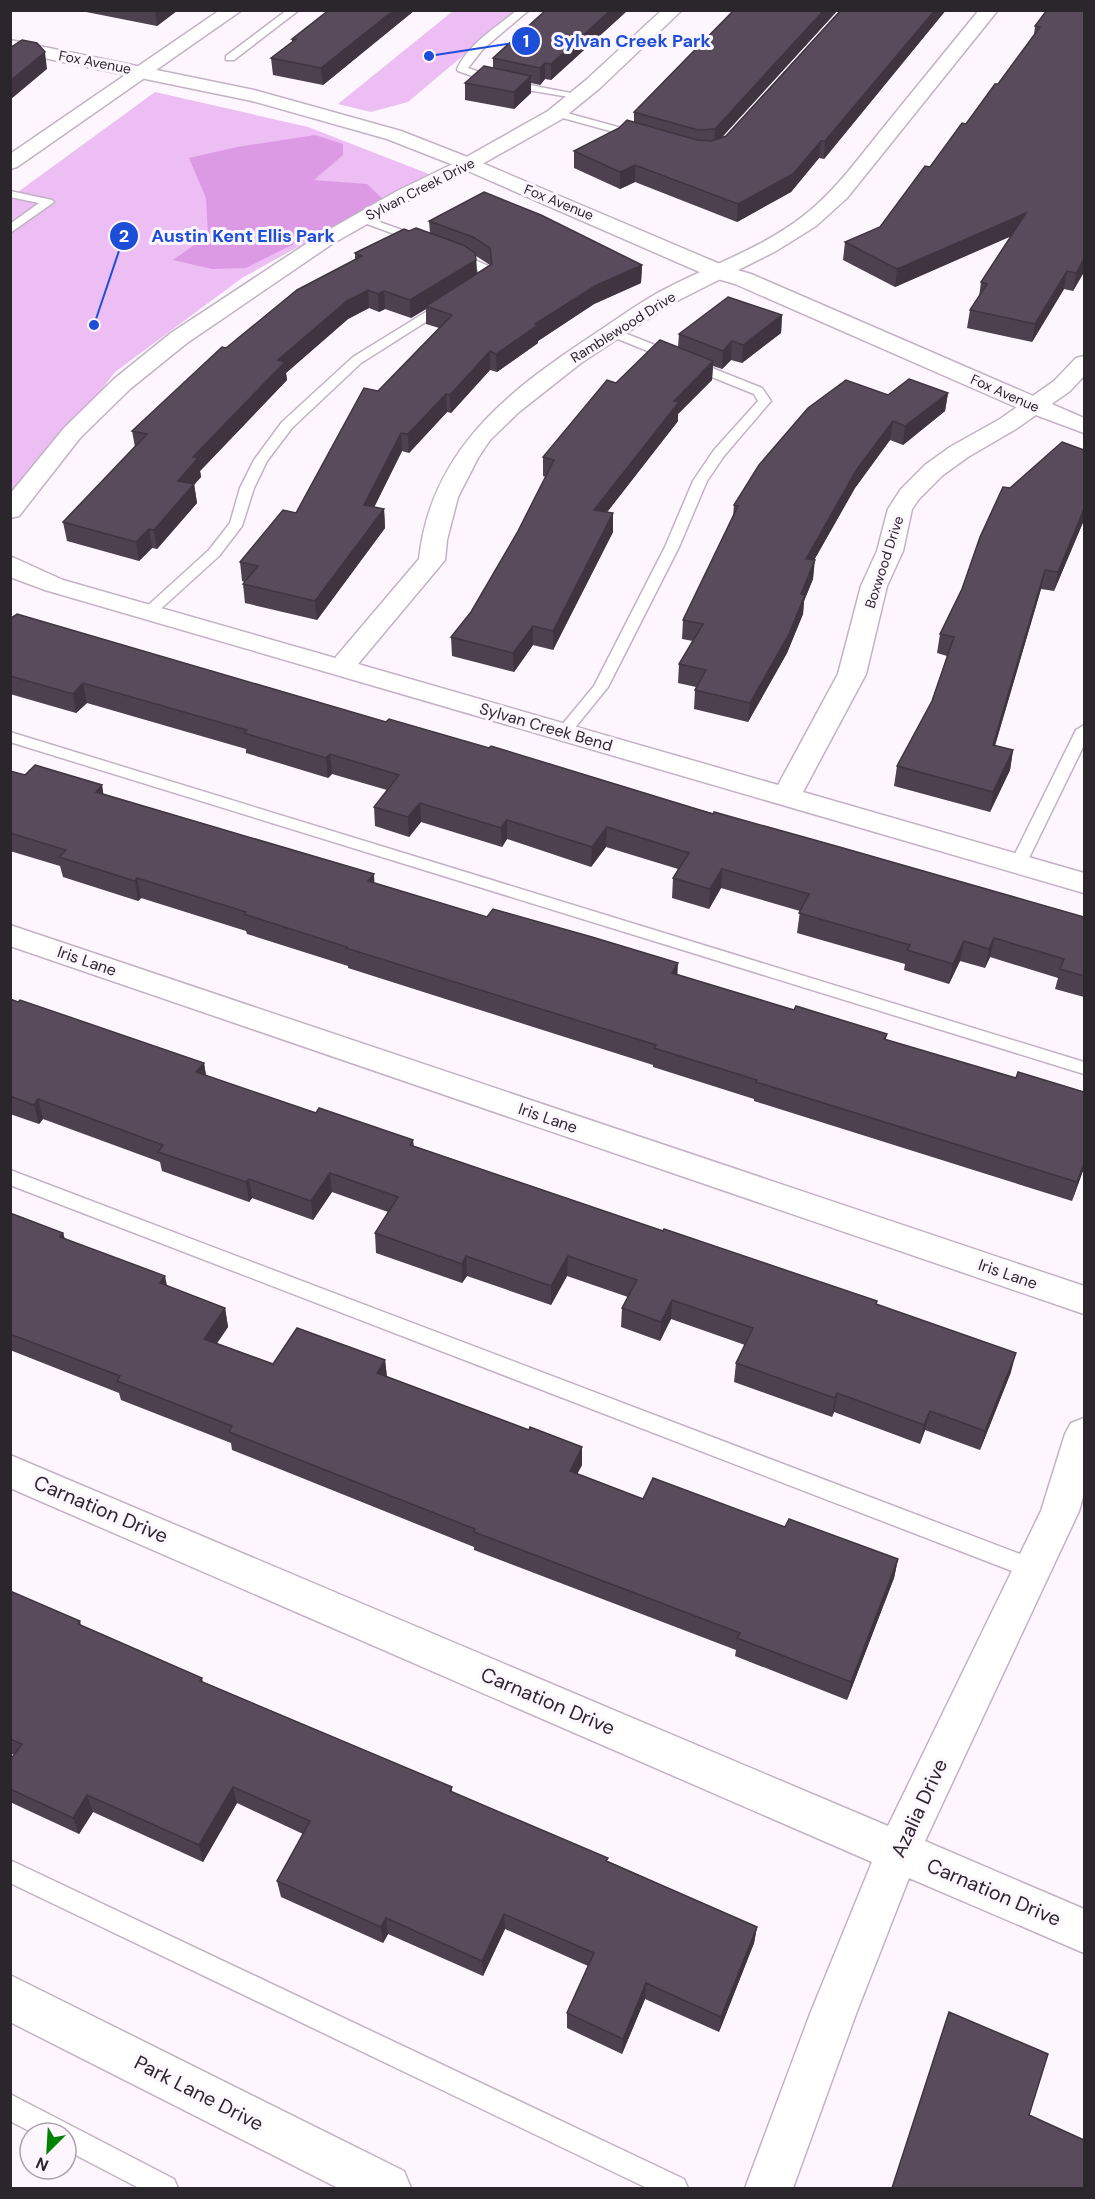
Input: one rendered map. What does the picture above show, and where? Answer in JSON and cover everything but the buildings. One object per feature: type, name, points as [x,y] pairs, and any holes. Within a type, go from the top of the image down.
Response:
[{"type":"street","points":[[10,163],[233,10]]},
{"type":"street","name":"Sylvan Creek Drive","points":[[10,511],[72,433],[122,384],[179,338],[326,240],[404,195],[468,164],[556,113],[577,97],[673,10]]},
{"type":"street","name":"Ramblewood Drive","points":[[341,667],[432,560],[434,540],[446,497],[466,458],[482,435],[511,407],[573,358],[661,300],[769,247],[809,222],[840,194],[989,10]]},
{"type":"street","name":"Fox Avenue","points":[[10,45],[254,96],[394,135],[468,164],[719,272],[743,279],[1033,406],[1084,426]]},
{"type":"street","name":"Boxwood Drive","points":[[786,797],[852,674],[874,586],[890,551],[900,509],[910,494],[934,470],[959,452],[1008,424],[1062,386],[1084,363]]},
{"type":"street","name":"Sylvan Creek Bend","points":[[10,564],[18,571],[54,585],[1084,883]]},
{"type":"street","name":"Iris Lane","points":[[10,935],[1084,1300]]},
{"type":"street","name":"Azalia Drive","points":[[769,2188],[833,2014],[898,1851],[1060,1511],[1084,1434]]},
{"type":"street","name":"Carnation Drive","points":[[10,1471],[1084,1931]]},
{"type":"street","name":"Park Lane Drive","points":[[10,1997],[368,2184]]},
{"type":"lane","points":[[230,58],[294,10]]},
{"type":"lane","points":[[524,10],[474,52],[463,64],[462,69],[487,79],[577,97]]},
{"type":"lane","points":[[556,113],[653,140]]},
{"type":"lane","points":[[10,194],[48,202],[10,230]]},
{"type":"lane","points":[[149,612],[214,553],[237,523],[247,488],[261,460],[286,425],[357,360],[485,280],[484,268],[470,259],[363,219]]},
{"type":"lane","points":[[564,732],[601,687],[672,547],[700,481],[719,453],[765,401],[758,391],[612,332]]},
{"type":"lane","points":[[1018,864],[1084,730]]},
{"type":"lane","points":[[10,737],[1084,1068]]},
{"type":"lane","points":[[10,1178],[1033,1569]]},
{"type":"lane","points":[[10,1871],[675,2188]]},
{"type":"lane","points":[[10,2107],[37,2121]]},
{"type":"lane","points":[[78,2142],[165,2188]]},
{"type":"shaded area","points":[[453,11],[516,11],[408,102],[371,112],[338,104]]},
{"type":"shaded area","points":[[155,92],[308,127],[429,174],[242,278],[115,372],[11,510],[11,197]]},
{"type":"shaded area","points":[[315,135],[343,144],[343,155],[314,180],[367,184],[386,202],[343,226],[298,242],[246,268],[212,269],[173,260],[208,235],[206,198],[189,158],[237,147]]},
{"type":"place","name":"Sylvan Creek Park","points":[[429,56]]},
{"type":"place","name":"Austin Kent Ellis Park","points":[[94,325]]}]
